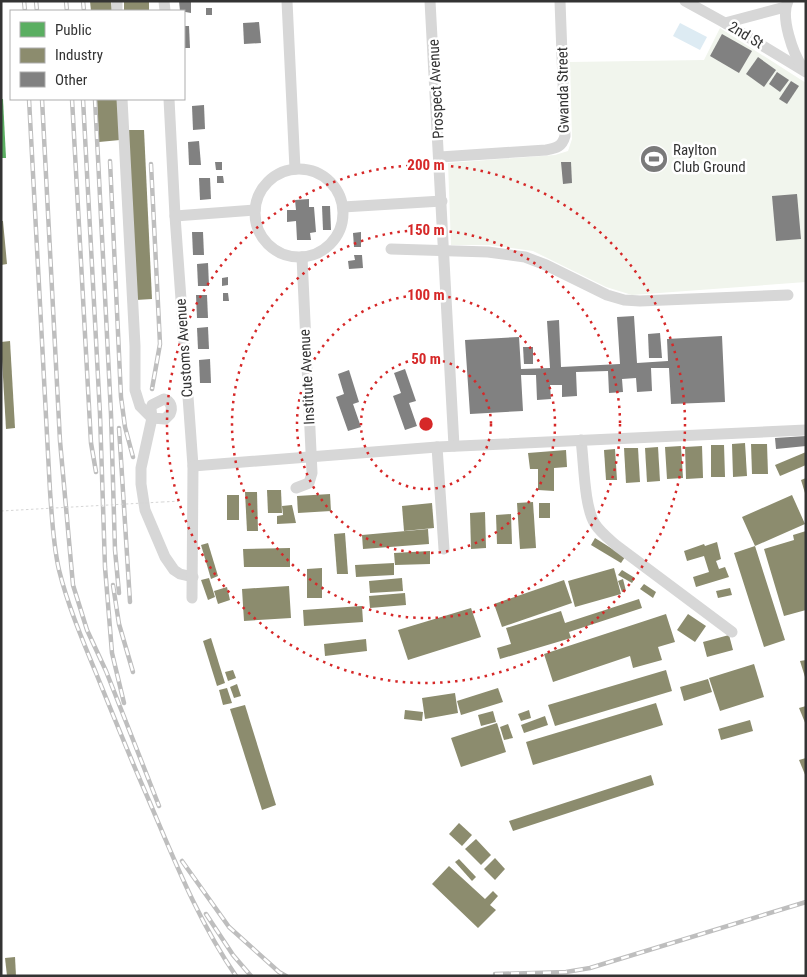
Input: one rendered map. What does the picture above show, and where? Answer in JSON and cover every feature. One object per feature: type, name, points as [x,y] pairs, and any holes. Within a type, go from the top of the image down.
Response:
[{"type":"street","points":[[287,1],[295,168]]},
{"type":"street","name":"Prospect Avenue","points":[[430,1],[440,157],[454,446]]},
{"type":"street","name":"Gwanda Street","points":[[440,157],[546,150],[558,148],[563,144],[565,136],[560,1]]},
{"type":"street","name":"2nd St","points":[[685,1],[806,72]]},
{"type":"street","points":[[725,23],[787,4],[793,51],[806,72]]},
{"type":"street","points":[[122,100],[135,390],[140,406],[152,418],[140,468],[145,510],[165,557],[174,570],[180,574],[193,577]]},
{"type":"street","name":"Customs Avenue","points":[[169,100],[175,216],[193,466],[192,598]]},
{"type":"street","points":[[295,168],[312,170],[327,178],[338,191],[343,207],[342,222],[337,235],[328,246],[316,254],[302,257],[287,255],[268,244],[257,225],[255,210],[263,187],[272,178],[295,168]]},
{"type":"street","points":[[343,207],[442,202]]},
{"type":"street","points":[[175,216],[255,210]]},
{"type":"street","points":[[391,249],[488,252],[525,257],[554,268],[607,295],[624,300],[788,295]]},
{"type":"street","name":"Institute Avenue","points":[[296,488],[309,483],[312,473],[302,257]]},
{"type":"street","points":[[193,466],[454,446],[806,430]]},
{"type":"street","points":[[581,440],[589,510],[595,524],[617,546],[732,632]]},
{"type":"street","points":[[437,447],[444,549]]},
{"type":"path","points":[[1,512],[193,501]]},
{"type":"shaded area","points":[[680,23],[707,37],[700,50],[673,36]]},
{"type":"shaded area","name":"Raylton Club Ground","points":[[720,28],[806,83],[806,282],[632,295],[606,287],[533,251],[489,245],[451,245],[448,163],[555,155],[568,151],[572,139],[570,62],[704,60]]},
{"type":"building: Public","points":[[1,99],[3,99],[6,158],[1,158]]},
{"type":"building: Industry","points":[[90,1],[111,1],[112,10],[91,10]]},
{"type":"building: Industry","points":[[124,1],[149,1],[149,10],[124,10]]},
{"type":"building: Industry","points":[[97,100],[117,100],[120,140],[99,142]]},
{"type":"building: Industry","points":[[128,130],[144,130],[152,299],[136,300]]},
{"type":"building: Industry","points":[[1,221],[3,221],[7,264],[1,265]]},
{"type":"building: Industry","points":[[10,341],[15,428],[6,429],[1,342]]},
{"type":"building: Industry","points":[[745,443],[747,476],[733,477],[732,444]]},
{"type":"building: Industry","points":[[751,444],[767,444],[768,474],[752,474]]},
{"type":"building: Industry","points":[[711,445],[724,445],[725,477],[711,477]]},
{"type":"building: Industry","points":[[681,446],[683,478],[667,479],[665,447]]},
{"type":"building: Industry","points":[[702,446],[703,478],[686,479],[685,447]]},
{"type":"building: Industry","points":[[658,447],[660,481],[647,482],[645,448]]},
{"type":"building: Industry","points":[[624,448],[638,448],[640,482],[626,483]]},
{"type":"building: Industry","points":[[615,449],[617,480],[606,480],[604,450]]},
{"type":"building: Industry","points":[[566,450],[567,467],[554,468],[554,491],[538,490],[538,469],[530,469],[528,453]]},
{"type":"building: Industry","points":[[806,452],[806,465],[780,476],[775,465]]},
{"type":"building: Industry","points":[[806,478],[806,493],[805,493],[801,480]]},
{"type":"building: Industry","points":[[267,490],[281,490],[282,513],[268,513]]},
{"type":"building: Industry","points":[[245,492],[257,492],[258,531],[247,531]]},
{"type":"building: Industry","points":[[330,494],[331,511],[298,513],[297,496]]},
{"type":"building: Industry","points":[[227,495],[239,495],[239,520],[227,520]]},
{"type":"building: Industry","points":[[792,495],[805,524],[755,546],[742,517]]},
{"type":"building: Industry","points":[[533,502],[536,548],[520,549],[517,503]]},
{"type":"building: Industry","points":[[432,503],[434,528],[404,531],[402,506]]},
{"type":"building: Industry","points":[[539,503],[550,503],[550,518],[539,518]]},
{"type":"building: Industry","points":[[292,505],[296,523],[277,524],[277,516],[283,515],[282,506]]},
{"type":"building: Industry","points":[[485,512],[486,548],[471,549],[470,513]]},
{"type":"building: Industry","points":[[511,514],[512,544],[497,544],[496,515]]},
{"type":"building: Industry","points":[[428,529],[429,544],[363,549],[362,535]]},
{"type":"building: Industry","points":[[806,531],[806,610],[784,616],[764,549],[794,540],[793,535]]},
{"type":"building: Industry","points":[[345,533],[348,574],[337,574],[334,534]]},
{"type":"building: Industry","points":[[595,538],[625,557],[621,563],[591,545]]},
{"type":"building: Industry","points":[[717,542],[721,559],[716,561],[719,569],[725,567],[729,577],[696,587],[693,577],[709,572],[704,556],[687,561],[684,551]]},
{"type":"building: Industry","points":[[208,543],[218,576],[211,579],[201,545]]},
{"type":"building: Industry","points":[[755,546],[785,640],[764,647],[734,553]]},
{"type":"building: Industry","points":[[290,548],[290,567],[244,567],[243,549]]},
{"type":"building: Industry","points":[[430,551],[430,564],[395,565],[394,553]]},
{"type":"building: Industry","points":[[394,563],[394,575],[356,577],[355,565]]},
{"type":"building: Industry","points":[[322,568],[322,598],[307,598],[307,569]]},
{"type":"building: Industry","points":[[614,568],[621,594],[575,607],[568,581]]},
{"type":"building: Industry","points":[[622,570],[635,578],[632,583],[618,575]]},
{"type":"building: Industry","points":[[209,578],[215,597],[208,600],[201,580]]},
{"type":"building: Industry","points":[[402,578],[403,591],[370,593],[369,581]]},
{"type":"building: Industry","points":[[623,579],[626,591],[622,592],[618,581]]},
{"type":"building: Industry","points":[[564,580],[572,603],[502,627],[494,604]]},
{"type":"building: Industry","points":[[644,584],[656,592],[653,598],[640,589]]},
{"type":"building: Industry","points":[[289,586],[291,618],[244,621],[242,589]]},
{"type":"building: Industry","points":[[227,587],[230,600],[218,604],[214,591]]},
{"type":"building: Industry","points":[[730,588],[732,595],[718,598],[716,591]]},
{"type":"building: Industry","points":[[405,593],[406,605],[370,608],[369,596]]},
{"type":"building: Industry","points":[[639,599],[642,608],[569,632],[571,638],[500,659],[497,648],[511,644],[506,628],[561,611],[565,623]]},
{"type":"building: Industry","points":[[362,606],[363,622],[304,626],[303,610]]},
{"type":"building: Industry","points":[[471,608],[481,637],[408,660],[398,630]]},
{"type":"building: Industry","points":[[666,614],[675,642],[658,647],[662,660],[633,668],[630,656],[553,682],[544,654]]},
{"type":"building: Industry","points":[[688,614],[706,626],[695,642],[677,630]]},
{"type":"building: Industry","points":[[729,635],[733,650],[707,657],[703,642]]},
{"type":"building: Industry","points":[[211,638],[225,683],[217,686],[203,641]]},
{"type":"building: Industry","points":[[366,639],[367,651],[325,656],[324,644]]},
{"type":"building: Industry","points":[[806,660],[806,677],[805,677],[800,661]]},
{"type":"building: Industry","points":[[754,664],[764,697],[720,711],[709,678]]},
{"type":"building: Industry","points":[[233,670],[236,678],[228,681],[225,672]]},
{"type":"building: Industry","points":[[666,670],[672,691],[555,726],[548,705]]},
{"type":"building: Industry","points":[[708,679],[712,692],[684,701],[680,687]]},
{"type":"building: Industry","points":[[237,684],[241,696],[234,698],[230,687]]},
{"type":"building: Industry","points":[[227,688],[232,703],[223,705],[219,690]]},
{"type":"building: Industry","points":[[498,688],[503,702],[461,715],[457,701]]},
{"type":"building: Industry","points":[[455,693],[458,713],[425,719],[422,698]]},
{"type":"building: Industry","points":[[656,703],[663,725],[533,765],[526,742]]},
{"type":"building: Industry","points":[[245,705],[276,805],[262,810],[230,709]]},
{"type":"building: Industry","points":[[806,706],[806,725],[799,708]]},
{"type":"building: Industry","points":[[405,710],[423,712],[422,721],[404,719]]},
{"type":"building: Industry","points":[[529,710],[531,718],[521,721],[518,714]]},
{"type":"building: Industry","points":[[493,711],[496,722],[481,726],[478,715]]},
{"type":"building: Industry","points":[[545,716],[548,725],[524,733],[521,725]]},
{"type":"building: Industry","points":[[750,720],[753,731],[721,740],[718,729]]},
{"type":"building: Industry","points":[[497,723],[506,752],[461,767],[451,738]]},
{"type":"building: Industry","points":[[508,724],[513,738],[504,740],[500,727]]},
{"type":"building: Industry","points":[[806,758],[806,777],[799,760]]},
{"type":"building: Industry","points":[[651,775],[654,785],[513,831],[509,821]]},
{"type":"building: Industry","points":[[459,823],[472,835],[462,846],[449,834]]},
{"type":"building: Industry","points":[[476,839],[491,855],[481,865],[465,849]]},
{"type":"building: Industry","points":[[495,858],[505,869],[495,880],[484,869]]},
{"type":"building: Industry","points":[[459,859],[476,877],[472,881],[455,862]]},
{"type":"building: Industry","points":[[449,866],[485,899],[493,891],[498,896],[490,905],[496,910],[478,928],[432,884]]},
{"type":"building: Industry","points":[[15,957],[16,976],[7,976],[5,958]]},
{"type":"building: Other","points":[[179,1],[191,1],[191,13],[180,10]]},
{"type":"building: Other","points":[[206,8],[212,8],[212,15],[206,15]]},
{"type":"building: Other","points":[[259,22],[261,43],[244,44],[243,23]]},
{"type":"building: Other","points":[[185,26],[189,26],[190,48],[185,48]]},
{"type":"building: Other","points":[[722,34],[752,51],[739,73],[710,56]]},
{"type":"building: Other","points":[[758,57],[776,70],[764,87],[746,74]]},
{"type":"building: Other","points":[[777,72],[789,80],[780,92],[769,84]]},
{"type":"building: Other","points":[[791,81],[799,86],[787,104],[779,99]]},
{"type":"building: Other","points":[[204,105],[205,129],[193,130],[192,106]]},
{"type":"building: Other","points":[[199,141],[201,165],[189,165],[188,142]]},
{"type":"building: Other","points":[[215,162],[222,162],[222,170],[216,170]]},
{"type":"building: Other","points":[[561,162],[571,162],[572,183],[563,184]]},
{"type":"building: Other","points":[[217,176],[223,176],[224,183],[217,183]]},
{"type":"building: Other","points":[[199,178],[210,178],[211,199],[200,200]]},
{"type":"building: Other","points":[[797,194],[801,239],[776,241],[772,196]]},
{"type":"building: Other","points":[[309,199],[309,207],[314,207],[316,232],[310,233],[311,240],[297,240],[296,221],[287,222],[287,210],[296,210],[295,200]]},
{"type":"building: Other","points":[[322,206],[330,206],[331,230],[323,230]]},
{"type":"building: Other","points":[[192,232],[203,232],[204,255],[193,255]]},
{"type":"building: Other","points":[[361,232],[361,247],[354,247],[353,233]]},
{"type":"building: Other","points":[[354,255],[362,255],[363,268],[349,269],[348,261],[355,260]]},
{"type":"building: Other","points":[[208,263],[209,286],[198,286],[197,264]]},
{"type":"building: Other","points":[[228,277],[228,285],[222,286],[222,278]]},
{"type":"building: Other","points":[[223,293],[228,293],[229,301],[223,301]]},
{"type":"building: Other","points":[[196,295],[207,295],[208,318],[197,318]]},
{"type":"building: Other","points":[[634,316],[637,363],[668,361],[667,339],[722,336],[725,402],[671,404],[669,368],[651,368],[652,391],[637,392],[636,378],[622,379],[623,392],[609,393],[608,371],[576,372],[577,396],[562,397],[562,385],[550,385],[551,399],[537,400],[536,375],[521,375],[523,411],[470,414],[465,340],[519,337],[521,369],[550,368],[547,321],[559,320],[561,367],[620,364],[617,317]]},
{"type":"building: Other","points":[[208,327],[209,349],[198,349],[197,328]]},
{"type":"building: Other","points":[[660,333],[662,358],[649,358],[648,334]]},
{"type":"building: Other","points":[[523,347],[533,347],[533,364],[524,364]]},
{"type":"building: Other","points":[[210,359],[211,383],[200,383],[199,360]]},
{"type":"building: Other","points":[[405,369],[416,401],[409,403],[417,426],[405,430],[393,396],[401,393],[394,373]]},
{"type":"building: Other","points":[[349,370],[359,402],[353,404],[361,427],[348,431],[336,397],[344,394],[338,374]]},
{"type":"building: Other","points":[[806,436],[806,446],[776,449],[775,438]]},
{"type":"railway","points":[[24,1],[25,10]]},
{"type":"railway","points":[[36,1],[37,10]]},
{"type":"railway","points":[[66,1],[67,10]]},
{"type":"railway","points":[[83,1],[84,10]]},
{"type":"railway","points":[[29,100],[50,491],[54,540],[59,570],[81,635],[127,750],[177,866],[209,933],[236,976]]},
{"type":"railway","points":[[42,100],[60,441],[73,585],[87,630],[106,671],[159,806]]},
{"type":"railway","points":[[72,100],[91,443],[96,472]]},
{"type":"railway","points":[[83,100],[100,414],[105,567],[112,653],[124,703]]},
{"type":"railway","points":[[95,100],[111,414],[115,550],[119,593]]},
{"type":"railway","points":[[110,161],[121,397],[125,427],[133,457]]},
{"type":"railway","points":[[151,164],[160,344],[152,389]]},
{"type":"railway","points":[[119,428],[130,602]]},
{"type":"railway","points":[[113,585],[119,624],[133,672]]},
{"type":"railway","points":[[182,861],[229,927],[279,972],[286,976]]},
{"type":"railway","points":[[495,974],[566,972],[590,968],[806,902]]},
{"type":"railway","points":[[206,914],[233,955],[251,976]]},
{"type":"place","name":"Raylton Club Ground","points":[[654,159]]}]
